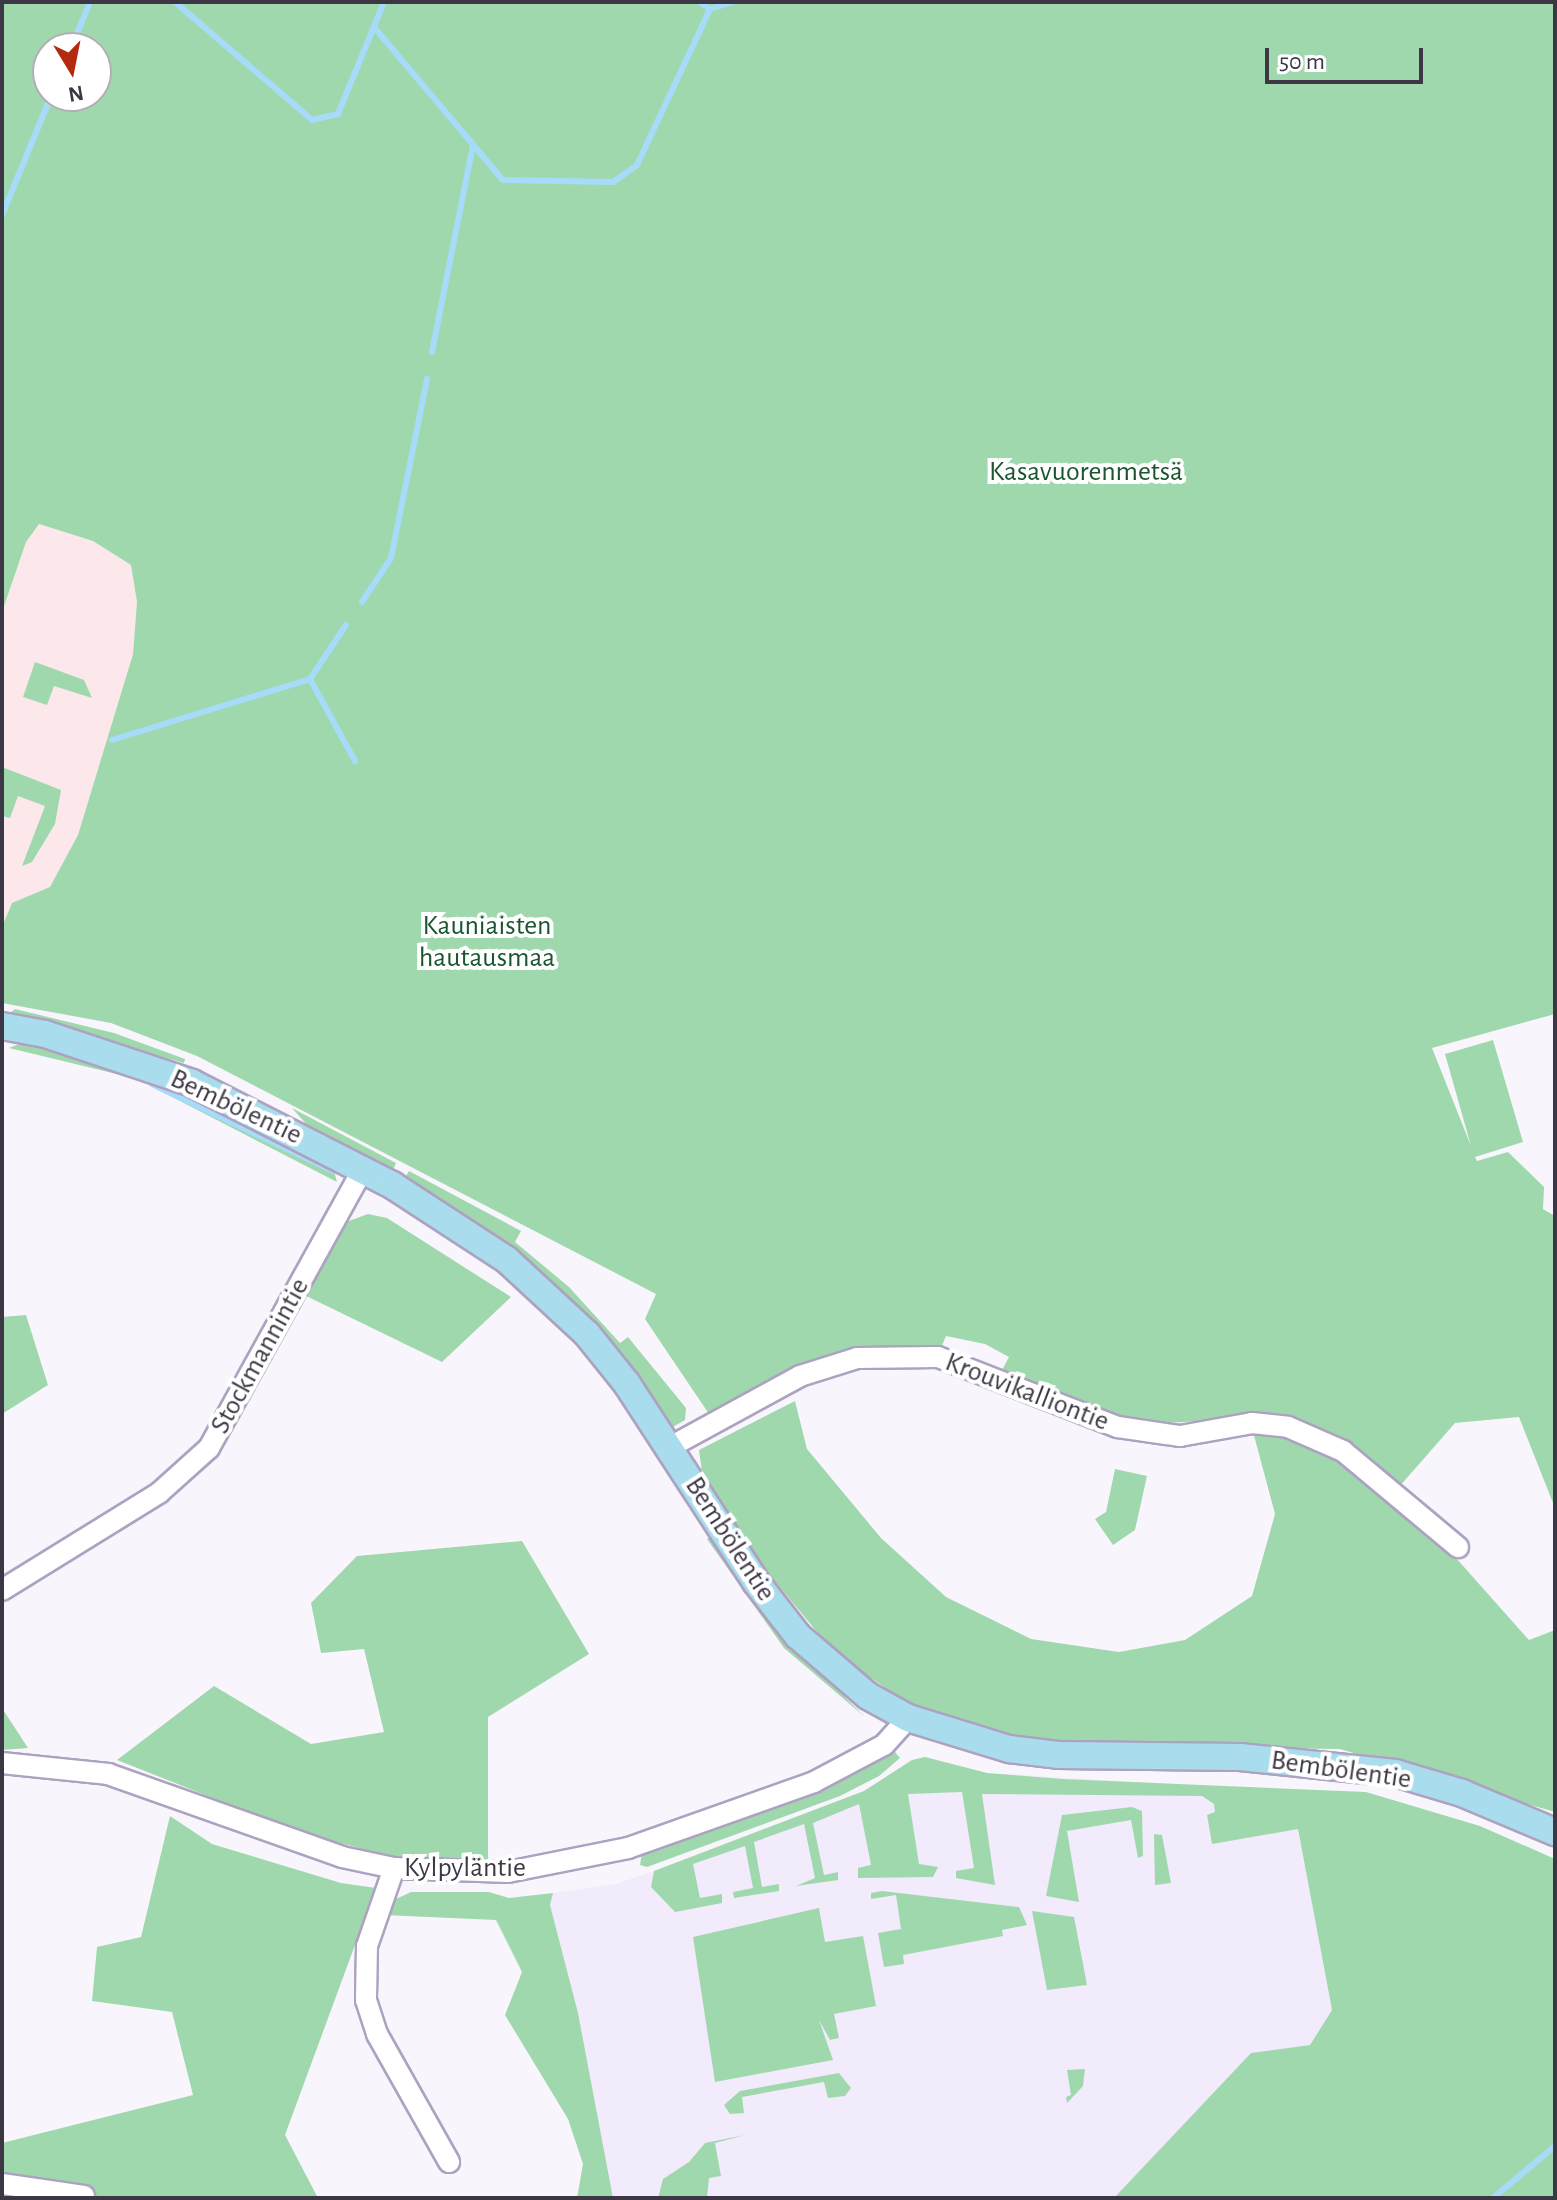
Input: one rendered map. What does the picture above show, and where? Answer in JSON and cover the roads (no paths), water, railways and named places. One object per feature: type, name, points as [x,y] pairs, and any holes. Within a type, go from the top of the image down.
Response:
[{"type":"main road","name":"Bembölentie","points":[[2,1026],[45,1034],[192,1083],[363,1169],[467,1231],[540,1286],[627,1384],[756,1582],[798,1636],[868,1696],[908,1718],[1009,1749],[1058,1755],[1240,1757],[1395,1773],[1462,1793],[1555,1832]]},
{"type":"street","name":"Stockmannintie","points":[[2,1590],[159,1493],[209,1448],[363,1169]]},
{"type":"street","name":"Krouvikalliontie","points":[[670,1447],[800,1376],[857,1358],[938,1357],[1118,1427],[1180,1436],[1252,1423],[1288,1427],[1343,1451],[1458,1547]]},
{"type":"street","name":"Kylpyläntie","points":[[2,1763],[108,1774],[342,1857],[394,1868],[508,1872],[588,1860],[814,1782],[884,1745],[908,1718]]},
{"type":"street","points":[[394,1868],[367,1946],[366,2000],[377,2034],[449,2162]]},
{"type":"street","points":[[2,2184],[84,2196]]},
{"type":"waterway","points":[[78,32],[90,2]]},
{"type":"waterway","points":[[175,2],[312,120],[338,114],[384,2]]},
{"type":"waterway","points":[[700,2],[710,9],[733,2]]},
{"type":"waterway","points":[[374,27],[503,180],[613,182],[637,165],[710,9]]},
{"type":"waterway","points":[[2,215],[44,112]]},
{"type":"waterway","points":[[432,352],[473,145]]},
{"type":"waterway","points":[[362,602],[391,558],[427,379]]},
{"type":"waterway","points":[[346,625],[310,679],[355,761]]},
{"type":"waterway","points":[[112,740],[310,679]]},
{"type":"waterway","points":[[152,1084],[333,1171]]},
{"type":"waterway","points":[[1493,2198],[1555,2146]]},
{"type":"park label","name":"Kasavuorenmetsä","points":[[1086,472]]},
{"type":"park label","name":"Kauniaisten hautausmaa","points":[[487,942]]}]
